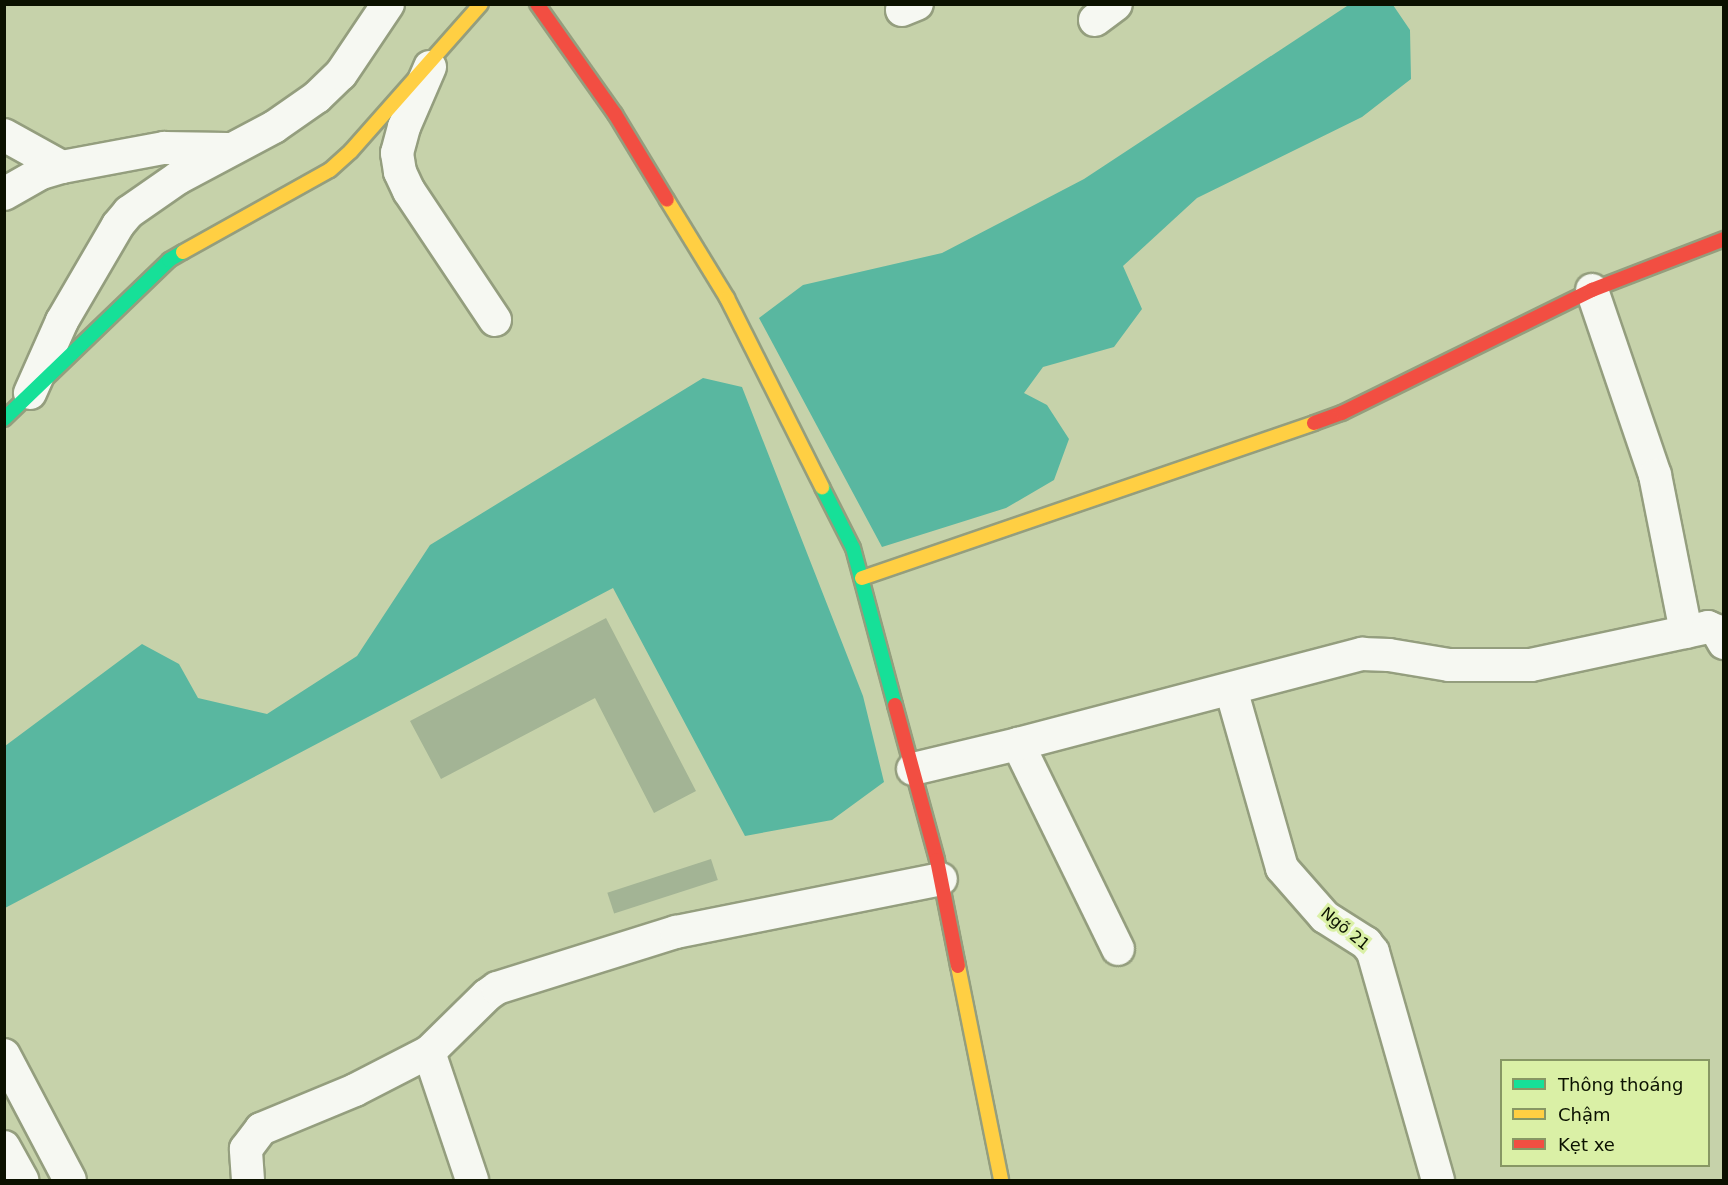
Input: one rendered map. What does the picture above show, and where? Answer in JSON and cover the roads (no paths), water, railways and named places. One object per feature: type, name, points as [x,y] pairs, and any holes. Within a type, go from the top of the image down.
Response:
[{"type":"street","points":[[29,395],[62,321],[118,225],[141,203],[178,178],[274,127],[317,97],[341,74],[388,4]]},
{"type":"street","points":[[4,419],[169,260],[330,170],[351,151],[481,4]]},
{"type":"street","points":[[537,4],[615,114],[727,298],[854,548],[941,879],[1001,1180]]},
{"type":"street","points":[[434,57],[404,127],[397,153],[400,172],[409,191],[495,320]]},
{"type":"street","points":[[4,135],[62,167]]},
{"type":"street","points":[[4,194],[41,173],[62,167],[164,148],[231,150]]},
{"type":"street","points":[[861,578],[1342,413],[1592,290],[1724,239]]},
{"type":"street","points":[[1592,290],[1655,475],[1686,632]]},
{"type":"street","points":[[913,769],[1018,744],[1362,654],[1389,655],[1449,665],[1531,665],[1713,627],[1724,643]]},
{"type":"street","name":"Ngõ 21","points":[[1231,689],[1282,868],[1325,917],[1366,943],[1373,952],[1438,1180]]},
{"type":"street","points":[[1018,744],[1118,949]]},
{"type":"street","points":[[248,1180],[246,1149],[261,1129],[355,1090],[429,1052],[488,994],[498,988],[676,932],[941,879]]},
{"type":"street","points":[[429,1052],[471,1180]]},
{"type":"street","points":[[4,1055],[70,1180]]},
{"type":"street","points":[[4,1147],[22,1180]]},
{"type":"water","points":[[1350,4],[1393,5],[1410,30],[1411,79],[1362,117],[1197,198],[1123,266],[1142,309],[1114,347],[1043,367],[1024,393],[1047,405],[1069,439],[1054,480],[1006,508],[882,547],[759,318],[803,285],[942,253],[1084,179]]},
{"type":"water","points":[[703,378],[742,387],[863,696],[884,782],[832,820],[745,836],[613,588],[5,908],[5,746],[142,644],[179,664],[198,698],[267,714],[357,656],[430,545]]}]
